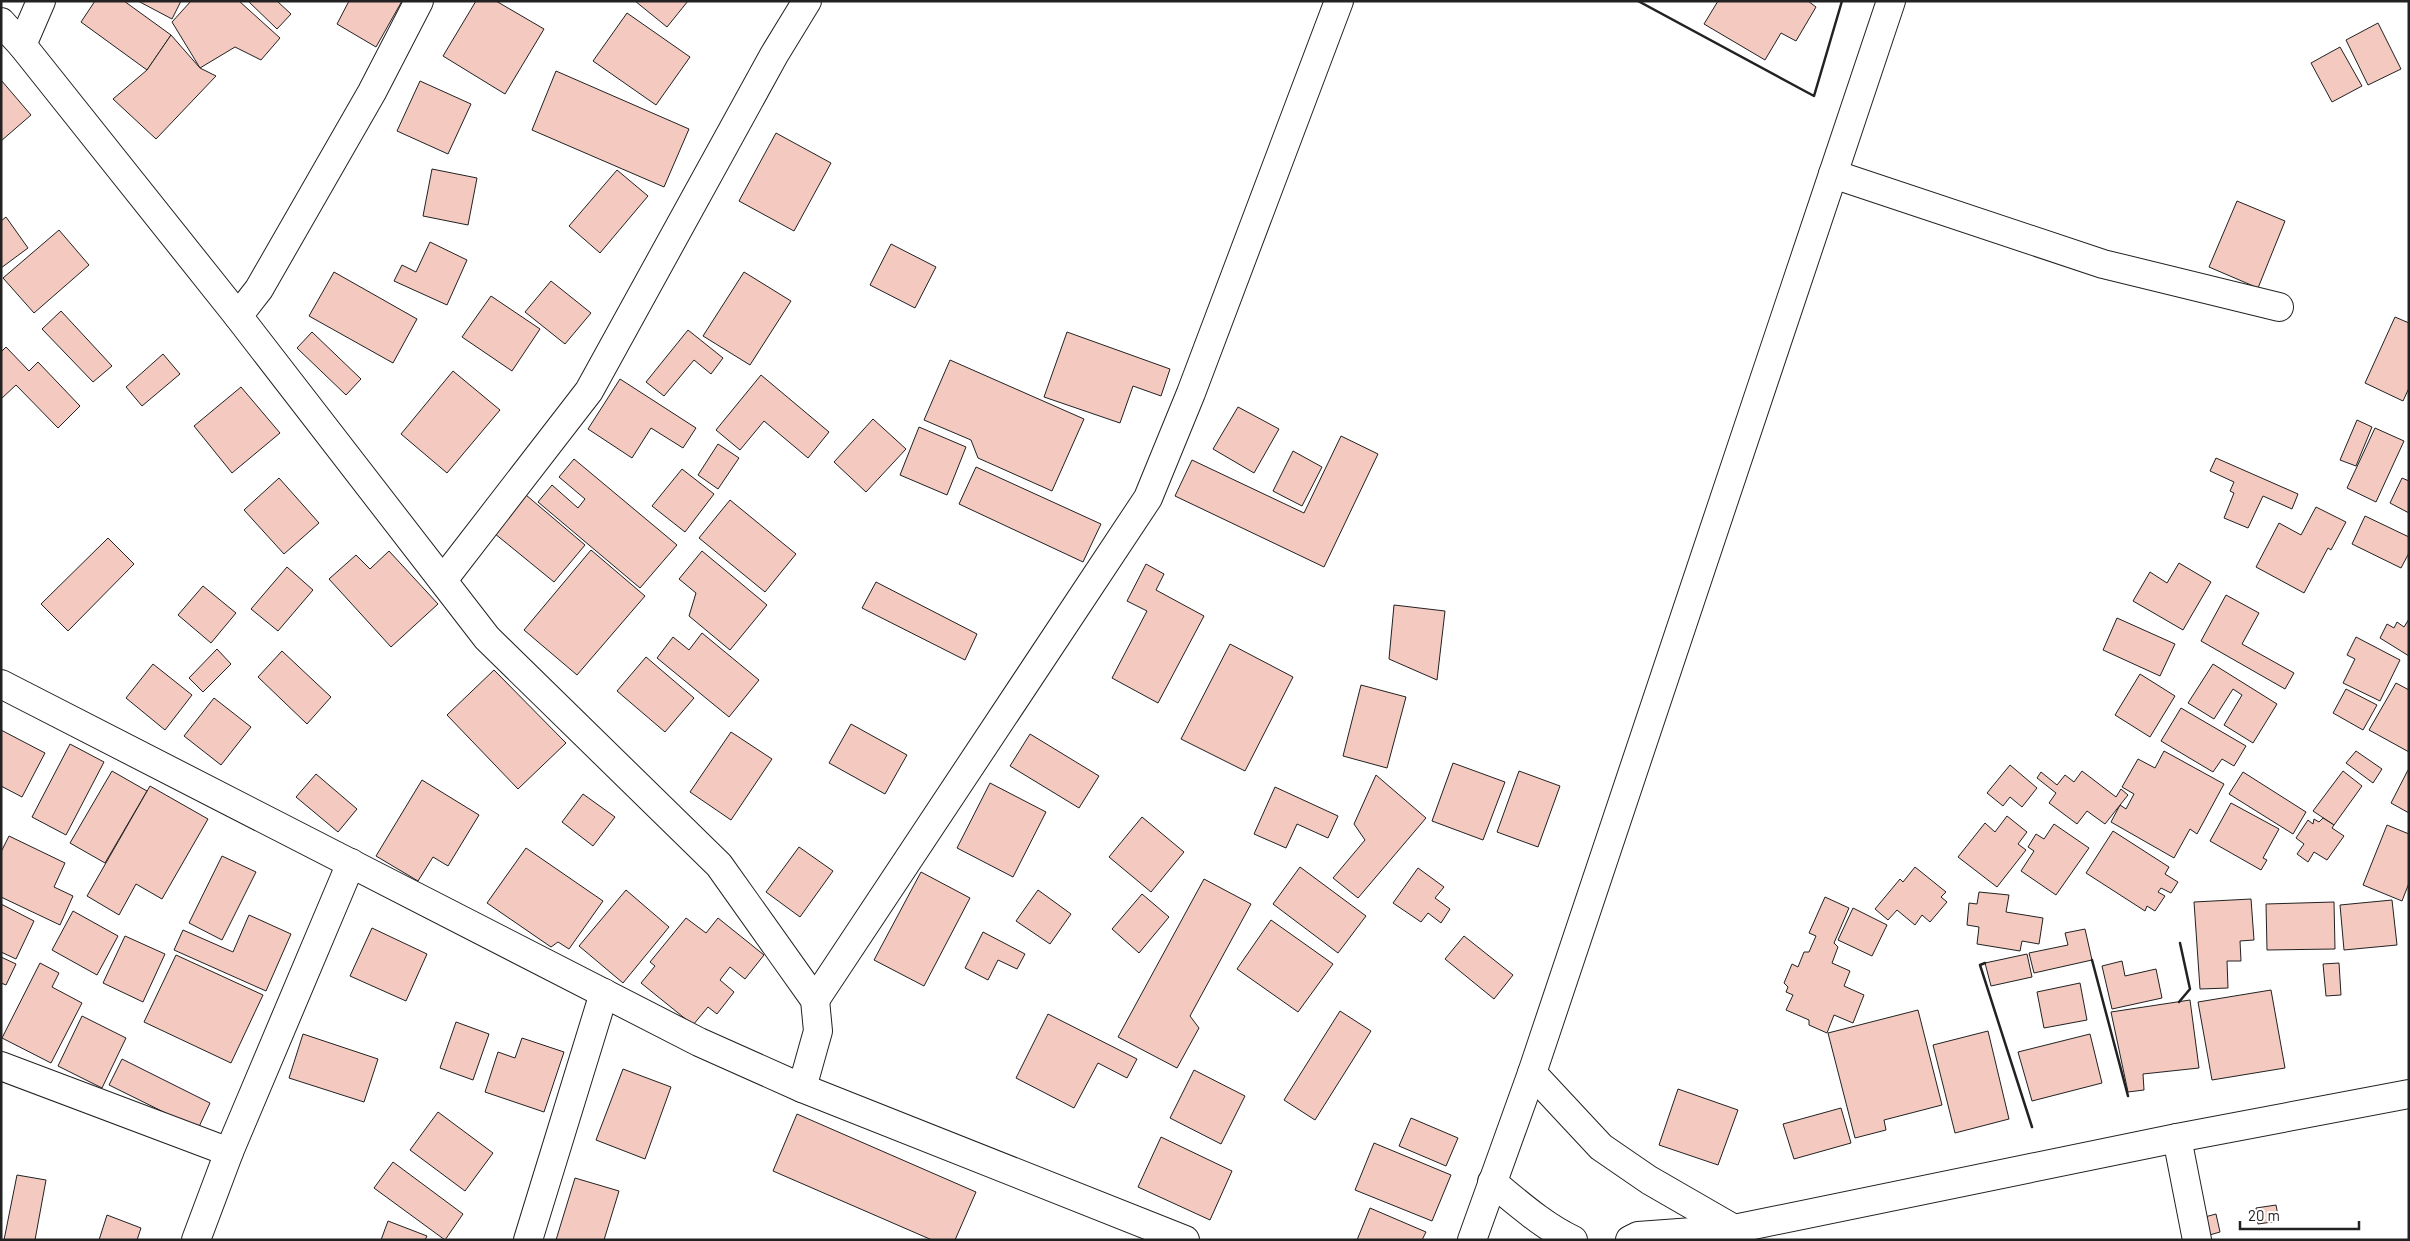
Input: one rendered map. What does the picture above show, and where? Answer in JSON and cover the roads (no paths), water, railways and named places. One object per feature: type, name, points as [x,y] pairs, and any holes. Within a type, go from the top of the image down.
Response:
[{"type":"street","points":[[22,44],[41,1]]},
{"type":"street","points":[[238,316],[259,289],[372,92],[419,1]]},
{"type":"street","points":[[443,580],[588,391],[774,55],[807,1]]},
{"type":"street","points":[[815,1000],[1148,498],[1191,393],[1339,1]]},
{"type":"street","points":[[1472,1240],[1532,1073],[1891,1]]},
{"type":"street","points":[[1,22],[22,44],[238,316],[488,638],[719,865],[815,1000],[818,1032],[802,1088]]},
{"type":"street","points":[[1832,174],[2103,264],[2278,307]]},
{"type":"street","points":[[1,684],[699,1042],[802,1088],[1185,1240]]},
{"type":"street","points":[[196,1240],[229,1152],[350,863]]},
{"type":"street","points":[[528,1240],[604,993]]},
{"type":"street","points":[[1,1066],[229,1152]]},
{"type":"street","points":[[1532,1073],[1601,1147],[1649,1180],[1734,1229]]},
{"type":"street","points":[[1630,1240],[1638,1236],[1734,1229],[2177,1138],[2409,1094]]},
{"type":"street","points":[[2177,1138],[2197,1240]]},
{"type":"street","points":[[1492,1182],[1534,1216],[1558,1233],[1573,1240]]}]
